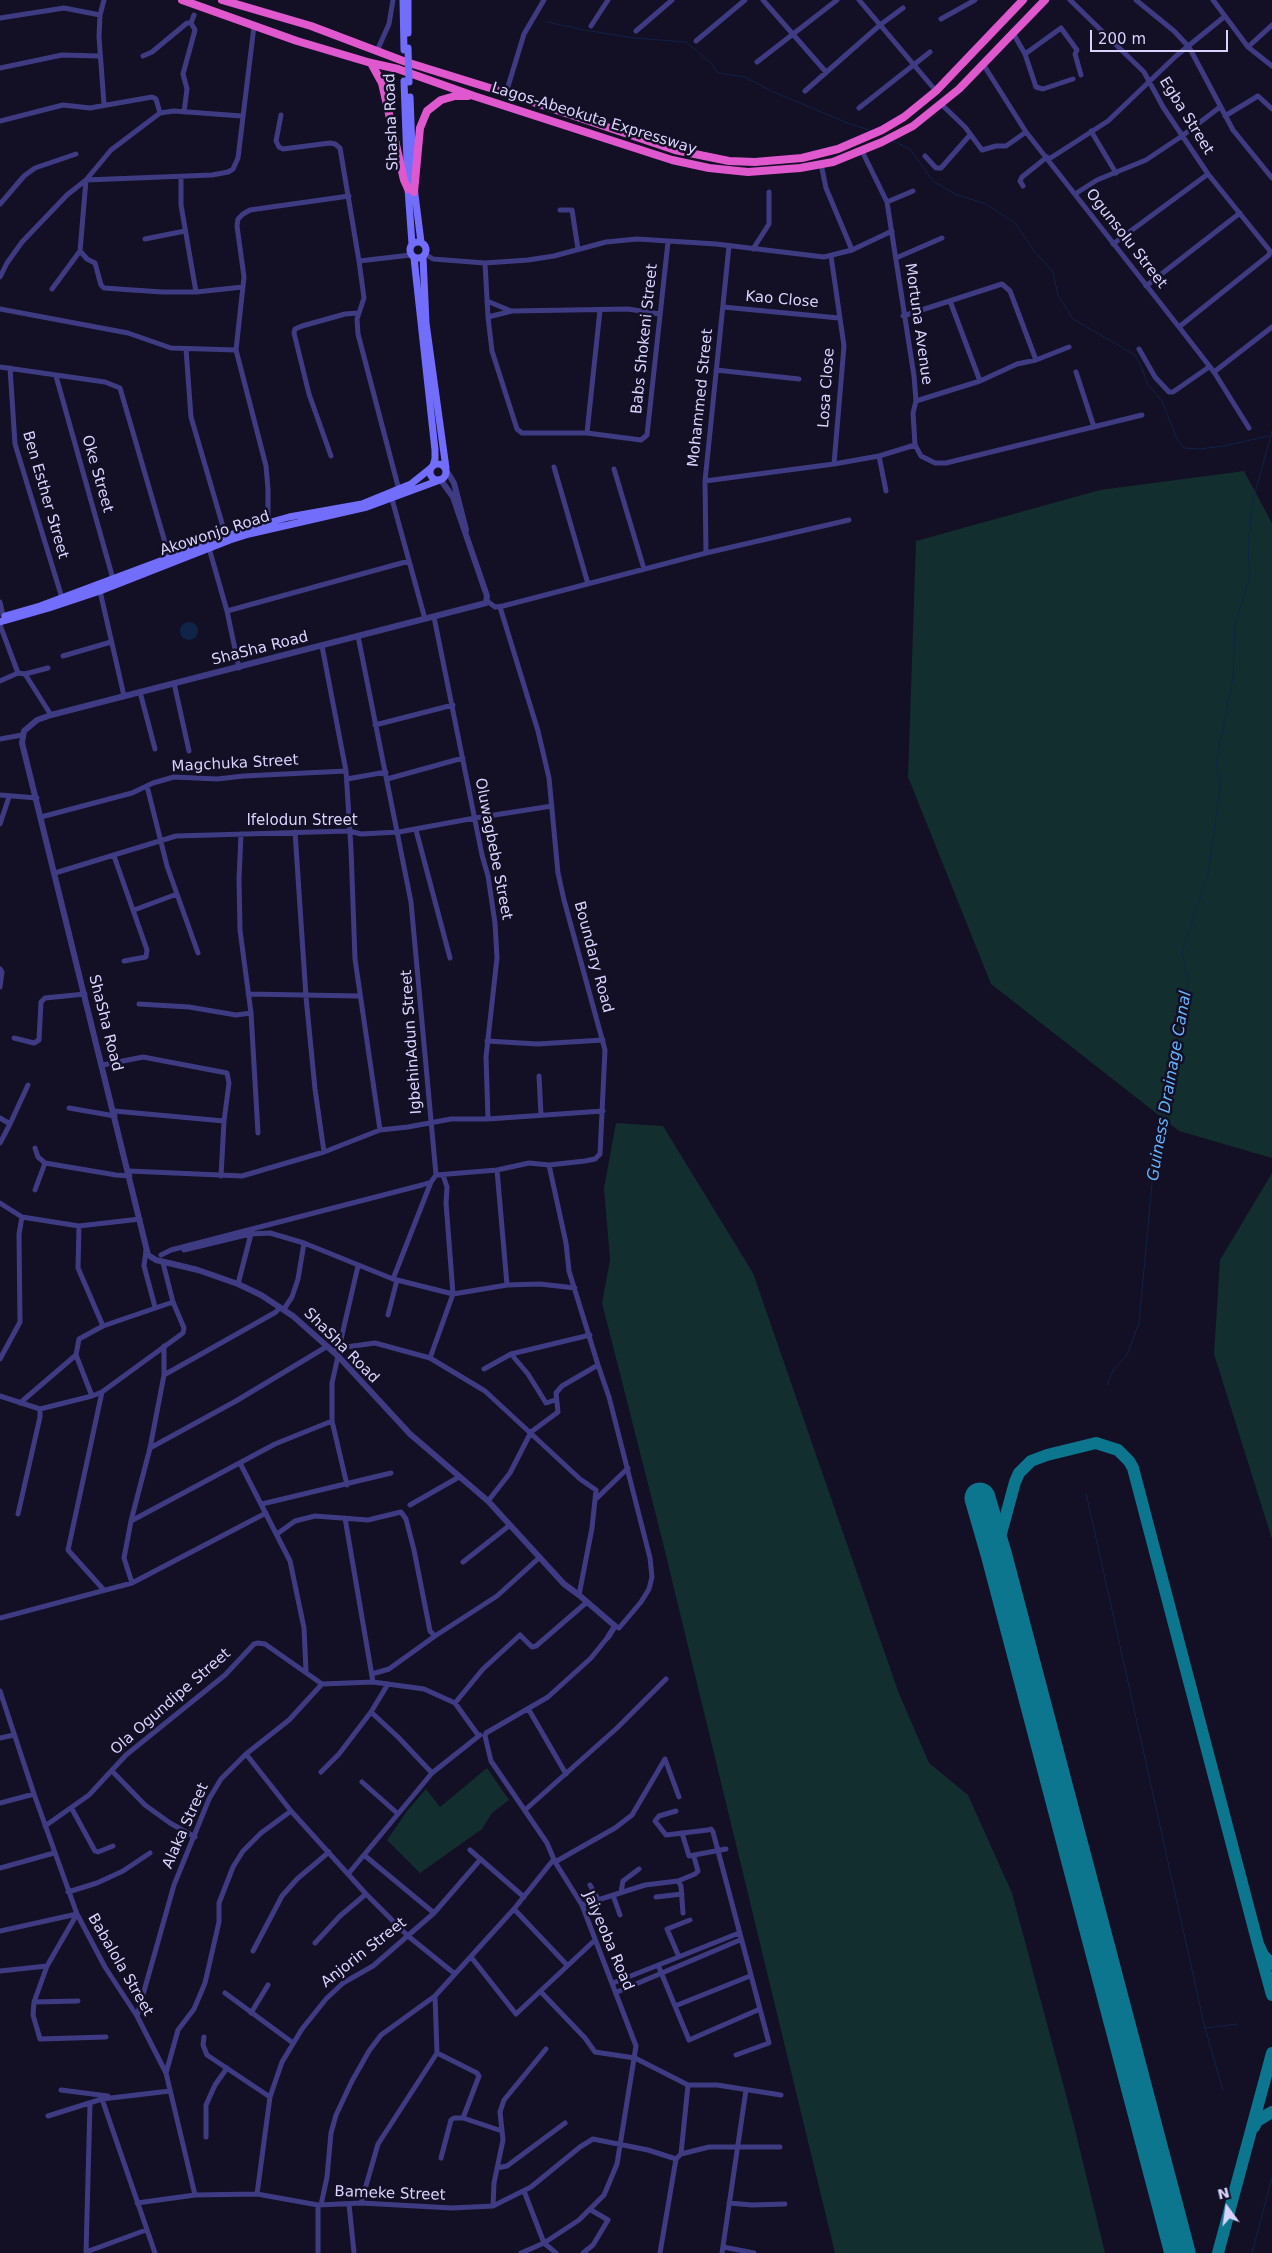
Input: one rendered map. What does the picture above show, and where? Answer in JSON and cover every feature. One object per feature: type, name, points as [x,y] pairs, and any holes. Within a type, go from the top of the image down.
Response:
[{"type":"highway","name":"Lagos-Abeokuta Expressway","points":[[182,0],[254,26],[371,63],[398,69],[474,96],[672,160],[710,168],[748,172],[800,168],[821,164],[862,151],[894,137],[926,117],[941,104],[1045,0]]},
{"type":"highway","name":"Lagos-Abeokuta Expressway","points":[[222,0],[311,26],[406,62],[506,93],[675,150],[729,161],[783,161],[816,156],[838,149],[882,130],[904,117],[936,91],[1023,0]]},
{"type":"highway","points":[[371,63],[382,82],[404,180],[411,191]]},
{"type":"highway","points":[[411,191],[420,128],[427,111],[441,100],[456,96],[474,96]]},
{"type":"main road","name":"Shasha Road","points":[[403,0],[412,244]]},
{"type":"main road","name":"Shasha Road","points":[[406,49],[408,0]]},
{"type":"main road","name":"Shasha Road","points":[[411,191],[421,242]]},
{"type":"main road","points":[[421,242],[426,249],[424,255],[424,301],[428,346],[446,469],[444,477],[440,479],[432,476],[432,467],[435,459],[434,445],[410,249],[412,244],[421,242]]},
{"type":"main road","points":[[412,256],[424,255]]},
{"type":"main road","points":[[432,467],[441,464],[446,469]]},
{"type":"main road","name":"Akowonjo Road","points":[[1,620],[49,608],[100,591],[169,556],[226,536],[345,508],[399,490],[411,484],[432,467]]},
{"type":"main road","name":"Akowonjo Road","points":[[1,620],[273,524],[342,514],[392,499],[440,479]]},
{"type":"street","points":[[104,0],[100,15],[99,56],[104,104]]},
{"type":"street","points":[[377,51],[389,24],[393,0]]},
{"type":"street","points":[[506,93],[524,34],[544,0]]},
{"type":"street","points":[[591,26],[608,0]]},
{"type":"street","points":[[636,31],[672,0]]},
{"type":"street","points":[[696,41],[744,0]]},
{"type":"street","points":[[763,0],[826,72]]},
{"type":"street","points":[[757,62],[837,0]]},
{"type":"street","points":[[859,0],[936,91]]},
{"type":"street","points":[[942,19],[975,0]]},
{"type":"street","name":"Egba Street","points":[[1070,0],[1136,63],[1208,174],[1269,248],[1269,254],[1179,327]]},
{"type":"street","points":[[1136,0],[1174,31],[1189,47],[1224,116],[1256,161],[1272,178]]},
{"type":"street","points":[[1213,0],[1248,47],[1272,66]]},
{"type":"street","points":[[0,18],[64,8],[100,15]]},
{"type":"street","points":[[805,92],[880,25],[903,8]]},
{"type":"street","points":[[143,56],[152,52],[187,23],[191,22],[194,15]]},
{"type":"street","points":[[1024,186],[1020,181],[1022,177],[1113,116],[1224,17]]},
{"type":"street","points":[[184,112],[186,89],[183,74],[195,30],[191,22]]},
{"type":"street","points":[[1248,47],[1272,25]]},
{"type":"street","points":[[86,180],[181,177],[221,174],[233,169],[238,158],[254,26]]},
{"type":"street","points":[[1025,54],[1060,28],[1077,50],[1075,54],[1081,75]]},
{"type":"street","points":[[1012,32],[1025,54],[1034,85],[1039,89],[1073,79]]},
{"type":"street","points":[[859,108],[930,52]]},
{"type":"street","points":[[0,68],[62,55],[99,56]]},
{"type":"street","name":"Ogunsolu Street","points":[[982,64],[1026,132],[1214,372],[1249,428]]},
{"type":"street","points":[[1224,116],[1258,96],[1272,109]]},
{"type":"street","points":[[0,121],[54,107],[90,108],[152,97],[156,99],[160,113]]},
{"type":"street","points":[[941,104],[970,134],[982,150],[996,146],[1006,146],[1026,132]]},
{"type":"street","points":[[1075,194],[1097,180],[1146,160],[1220,107]]},
{"type":"street","points":[[0,277],[7,263],[22,242],[67,195],[86,180],[111,150],[160,113],[184,112],[242,116]]},
{"type":"street","points":[[281,115],[276,141],[279,147],[283,149],[330,143],[340,148],[364,298],[358,313],[358,334],[399,490]]},
{"type":"street","points":[[1091,131],[1116,173]]},
{"type":"street","points":[[925,156],[936,168],[941,168],[970,134]]},
{"type":"street","name":"Mortuna Avenue","points":[[862,151],[887,202],[892,230],[916,401],[913,413],[914,445]]},
{"type":"street","points":[[0,204],[24,176],[35,168],[76,154]]},
{"type":"street","points":[[821,164],[826,188],[852,250]]},
{"type":"street","points":[[1114,244],[1208,174]]},
{"type":"street","points":[[181,177],[181,205],[184,231],[196,292]]},
{"type":"street","points":[[52,289],[80,251],[86,180]]},
{"type":"street","points":[[887,202],[913,191]]},
{"type":"street","points":[[754,249],[769,224],[769,192]]},
{"type":"street","points":[[273,524],[266,466],[236,350],[244,268],[237,226],[238,219],[243,214],[259,209],[349,196]]},
{"type":"street","points":[[560,210],[572,210],[578,249]]},
{"type":"street","points":[[1146,286],[1240,213]]},
{"type":"street","points":[[424,255],[433,259],[486,263],[528,260],[554,256],[606,242],[637,239],[729,246],[824,257],[852,250],[892,230]]},
{"type":"street","points":[[145,239],[184,231]]},
{"type":"street","points":[[896,258],[942,238]]},
{"type":"street","name":"Babs Shokeni Street","points":[[587,433],[641,440],[647,435],[668,242]]},
{"type":"street","name":"Mohammed Street","points":[[706,554],[704,481],[729,246]]},
{"type":"street","points":[[80,251],[87,259],[95,263],[102,287],[162,292],[196,292],[243,287]]},
{"type":"street","points":[[359,261],[412,256]]},
{"type":"street","name":"Losa Close","points":[[831,256],[844,346],[834,464]]},
{"type":"street","points":[[486,263],[488,317],[492,351],[517,429],[522,433],[587,433],[600,310]]},
{"type":"street","points":[[903,316],[998,284],[1006,285],[1036,360]]},
{"type":"street","points":[[487,301],[512,311]]},
{"type":"street","points":[[950,301],[980,381]]},
{"type":"street","name":"Kao Close","points":[[723,307],[839,318]]},
{"type":"street","points":[[488,317],[512,311],[628,308],[660,314]]},
{"type":"street","points":[[0,309],[128,333],[163,347],[186,350],[236,350]]},
{"type":"street","points":[[331,456],[309,394],[294,333],[295,329],[302,326],[345,314],[358,313]]},
{"type":"street","points":[[1214,372],[1272,327]]},
{"type":"street","points":[[916,401],[980,381],[1017,364],[1036,360],[1069,347]]},
{"type":"street","points":[[186,350],[191,417],[226,536]]},
{"type":"street","points":[[1139,350],[1155,377],[1169,392],[1173,392],[1209,367]]},
{"type":"street","points":[[0,367],[105,382],[120,388],[169,556]]},
{"type":"street","name":"Ben Esther Street","points":[[10,368],[15,444],[62,598]]},
{"type":"street","points":[[716,370],[799,379]]},
{"type":"street","points":[[1076,372],[1094,427]]},
{"type":"street","name":"Oke Street","points":[[56,376],[113,579]]},
{"type":"street","points":[[704,481],[834,464],[879,456],[914,445],[927,461],[946,463],[1142,415]]},
{"type":"street","points":[[879,456],[886,491]]},
{"type":"street","points":[[554,467],[588,584]]},
{"type":"street","points":[[446,469],[454,483],[463,512],[467,536]]},
{"type":"street","points":[[614,469],[644,569]]},
{"type":"street","points":[[440,479],[453,497],[487,596],[487,601],[495,607],[849,520]]},
{"type":"street","points":[[392,499],[425,619]]},
{"type":"street","points":[[209,548],[227,611],[239,668]]},
{"type":"street","points":[[227,611],[409,561]]},
{"type":"street","points":[[100,591],[124,696]]},
{"type":"street","name":"ShaSha Road","points":[[487,601],[473,607],[239,668],[50,714],[31,724],[22,735],[22,744],[151,1258],[162,1259],[238,1284],[282,1308],[326,1347],[336,1350],[338,1356],[410,1434],[488,1501],[564,1584],[580,1595],[615,1626]]},
{"type":"street","points":[[0,602],[1,620],[22,673],[50,714]]},
{"type":"street","name":"Boundary Road","points":[[436,1175],[497,1170],[529,1163],[549,1165],[598,1157],[600,1154],[606,1061],[603,1040],[585,983],[558,873],[549,778],[538,731],[500,607]]},
{"type":"street","name":"Oluwagbebe Street","points":[[434,617],[488,876],[495,923],[497,958],[486,1041],[488,1119]]},
{"type":"street","name":"IgbehinAdun Street","points":[[358,636],[375,725],[399,832],[411,902],[418,958],[430,1123],[436,1175]]},
{"type":"street","points":[[63,656],[111,642]]},
{"type":"street","points":[[322,646],[346,771],[354,940],[360,996],[380,1130]]},
{"type":"street","points":[[0,681],[22,673],[48,668]]},
{"type":"street","points":[[174,683],[189,751]]},
{"type":"street","points":[[140,692],[155,749]]},
{"type":"street","points":[[375,725],[453,705]]},
{"type":"street","points":[[0,739],[22,735]]},
{"type":"street","points":[[387,779],[463,758]]},
{"type":"street","name":"Magchuka Street","points":[[41,816],[132,793],[174,777],[217,779],[346,771]]},
{"type":"street","points":[[346,779],[386,772]]},
{"type":"street","points":[[147,786],[160,841],[176,894],[198,953]]},
{"type":"street","points":[[0,795],[37,798]]},
{"type":"street","points":[[0,824],[8,797]]},
{"type":"street","name":"Ifelodun Street","points":[[55,873],[183,835],[349,831],[360,834],[399,832],[552,806]]},
{"type":"street","points":[[416,830],[450,958]]},
{"type":"street","points":[[295,832],[306,996],[315,1088],[324,1152]]},
{"type":"street","points":[[241,834],[239,879],[240,930],[251,1013],[258,1133]]},
{"type":"street","points":[[114,856],[148,954],[146,957],[124,961]]},
{"type":"street","points":[[134,910],[176,894]]},
{"type":"street","points":[[0,969],[2,972],[0,987]]},
{"type":"street","points":[[14,1038],[34,1042],[39,1040],[41,1002],[45,998],[85,994]]},
{"type":"street","points":[[248,994],[360,996]]},
{"type":"street","points":[[139,1004],[189,1007],[236,1015],[251,1013]]},
{"type":"street","points":[[486,1041],[537,1044],[603,1040]]},
{"type":"street","points":[[103,1065],[143,1057],[224,1071],[229,1083],[224,1121],[222,1176]]},
{"type":"street","points":[[539,1076],[541,1115]]},
{"type":"street","points":[[0,1143],[28,1085]]},
{"type":"street","points":[[69,1108],[115,1114],[224,1121]]},
{"type":"street","points":[[35,1148],[38,1157],[45,1163],[116,1175],[130,1173],[242,1176],[324,1152],[380,1130],[451,1118],[488,1119],[578,1111],[603,1111]]},
{"type":"street","points":[[0,1118],[10,1124]]},
{"type":"street","points":[[35,1190],[45,1163]]},
{"type":"street","points":[[322,1684],[373,1682],[424,1689],[455,1703],[478,1735],[485,1736],[492,1729],[529,1710],[562,1686],[591,1658],[615,1626],[619,1628],[641,1602],[649,1589],[652,1577],[650,1558],[610,1397],[598,1365],[570,1271],[566,1243],[549,1165]]},
{"type":"street","points":[[497,1170],[507,1285]]},
{"type":"street","points":[[388,1314],[395,1280],[430,1182],[436,1175]]},
{"type":"street","points":[[430,1358],[453,1294],[446,1203],[447,1187],[443,1175]]},
{"type":"street","points":[[162,1259],[199,1245],[430,1182]]},
{"type":"street","points":[[0,1203],[22,1217],[79,1226],[140,1219]]},
{"type":"street","points":[[0,1359],[20,1322],[19,1234],[22,1217]]},
{"type":"street","points":[[79,1226],[77,1243],[78,1268],[103,1326]]},
{"type":"street","points":[[238,1284],[250,1234],[256,1229]]},
{"type":"street","points":[[162,1259],[171,1250],[250,1234],[270,1233],[304,1243],[395,1280],[453,1294],[507,1285],[540,1284],[575,1288]]},
{"type":"street","points":[[164,1374],[282,1308],[292,1296],[298,1279],[304,1243]]},
{"type":"street","points":[[147,1247],[144,1266],[155,1307]]},
{"type":"street","points":[[0,1396],[40,1409],[92,1396],[102,1392],[184,1331],[173,1302],[162,1259]]},
{"type":"street","points":[[358,1266],[336,1350],[375,1343],[430,1358],[485,1391],[580,1479],[596,1490],[597,1498],[580,1595]]},
{"type":"street","points":[[92,1396],[76,1355],[79,1339],[103,1326],[173,1302]]},
{"type":"street","points":[[484,1369],[511,1354],[590,1335]]},
{"type":"street","points":[[132,1583],[124,1558],[130,1522],[150,1448],[164,1374],[164,1346]]},
{"type":"street","points":[[150,1448],[236,1401],[326,1347]]},
{"type":"street","points":[[511,1354],[528,1374],[546,1403],[555,1400]]},
{"type":"street","points":[[20,1403],[76,1355]]},
{"type":"street","points":[[338,1356],[332,1383],[332,1421],[347,1485]]},
{"type":"street","points":[[488,1501],[510,1473],[531,1432],[558,1412],[559,1409],[555,1400],[556,1393],[562,1386],[598,1365]]},
{"type":"street","points":[[102,1392],[68,1552],[103,1590]]},
{"type":"street","points":[[18,1514],[40,1409]]},
{"type":"street","points":[[130,1522],[274,1444],[332,1421]]},
{"type":"street","points":[[240,1463],[290,1561],[304,1628],[306,1671]]},
{"type":"street","points":[[597,1498],[610,1483],[628,1468]]},
{"type":"street","points":[[262,1504],[347,1485],[391,1472]]},
{"type":"street","points":[[410,1505],[459,1477]]},
{"type":"street","points":[[277,1534],[295,1521],[315,1516],[368,1520],[398,1512],[404,1514],[414,1550],[430,1631],[435,1636]]},
{"type":"street","points":[[0,1618],[132,1583],[266,1513]]},
{"type":"street","points":[[345,1518],[373,1682]]},
{"type":"street","points":[[464,1562],[510,1525]]},
{"type":"street","points":[[372,1674],[389,1669],[435,1636],[497,1596],[540,1558]]},
{"type":"street","points":[[455,1703],[482,1669],[520,1635],[532,1647],[536,1646],[587,1602]]},
{"type":"street","name":"Ola Ogundipe Street","points":[[45,1826],[90,1795],[126,1755],[147,1736],[225,1675],[254,1644],[265,1644],[322,1684]]},
{"type":"street","points":[[525,1810],[617,1728],[666,1679]]},
{"type":"street","name":"Alaka Street","points":[[137,2016],[174,1885],[209,1799],[221,1779],[246,1754],[289,1720],[322,1684]]},
{"type":"street","points":[[321,1772],[338,1754],[371,1712],[388,1684]]},
{"type":"street","name":"Babalola Street","points":[[0,1691],[54,1853],[77,1914],[105,1967],[137,2016],[166,2074],[195,2195]]},
{"type":"street","points":[[529,1710],[566,1774]]},
{"type":"street","points":[[371,1712],[432,1773]]},
{"type":"street","points":[[0,1738],[14,1734]]},
{"type":"street","points":[[349,1873],[432,1773],[478,1735]]},
{"type":"street","name":"Jaiyeoba Road","points":[[485,1736],[491,1761],[525,1810],[582,1906],[634,2036],[636,2046],[621,2146],[617,2164],[604,2195],[591,2210],[544,2243],[521,2253]]},
{"type":"street","points":[[246,1754],[291,1811],[366,1894],[408,1936],[455,1974]]},
{"type":"street","points":[[318,2253],[320,2205],[327,2177],[331,2132],[336,2115],[352,2081],[381,2035],[435,1996],[514,1909],[555,1860],[615,1828],[632,1815],[665,1759],[679,1797]]},
{"type":"street","points":[[112,1772],[145,1805],[170,1823],[195,1836]]},
{"type":"street","points":[[362,1782],[397,1813]]},
{"type":"street","points":[[0,1803],[34,1794]]},
{"type":"street","points":[[72,1809],[95,1851],[98,1852],[113,1846]]},
{"type":"street","points":[[166,2074],[178,2030],[194,2009],[205,1983],[219,1922],[219,1903],[234,1867],[243,1851],[261,1833],[291,1811]]},
{"type":"street","points":[[676,1811],[659,1816],[655,1821],[666,1836],[711,1829],[769,2043],[736,2055]]},
{"type":"street","points":[[682,1833],[688,1856],[694,1857],[726,1849]]},
{"type":"street","points":[[470,1850],[524,1897]]},
{"type":"street","points":[[253,1951],[282,1896],[296,1879],[330,1852]]},
{"type":"street","points":[[0,1868],[54,1853]]},
{"type":"street","points":[[68,1892],[97,1883],[123,1871],[150,1853]]},
{"type":"street","points":[[364,1855],[434,1913]]},
{"type":"street","points":[[582,1906],[621,1892],[651,1884],[678,1881],[695,1874],[698,1871],[694,1857]]},
{"type":"street","name":"Anjorin Street","points":[[257,2194],[270,2096],[275,2079],[293,2043],[326,1998],[347,1979],[373,1966],[434,1913],[480,1860]]},
{"type":"street","points":[[621,1892],[623,1881],[639,1869]]},
{"type":"street","points":[[678,1881],[682,1894],[683,1912]]},
{"type":"street","points":[[590,1884],[598,1899]]},
{"type":"street","points":[[315,1943],[340,1916],[366,1894]]},
{"type":"street","points":[[656,1897],[682,1894]]},
{"type":"street","points":[[612,1895],[620,1915]]},
{"type":"street","points":[[514,1909],[567,1965]]},
{"type":"street","points":[[0,1931],[77,1914]]},
{"type":"street","points":[[77,1914],[47,1966],[34,2002],[33,2015],[40,2039],[106,2037]]},
{"type":"street","points":[[679,1957],[667,1929],[690,1920]]},
{"type":"street","points":[[613,1983],[738,1933]]},
{"type":"street","points":[[471,1957],[516,2014],[595,1940]]},
{"type":"street","points":[[617,1992],[740,1940]]},
{"type":"street","points":[[696,1950],[699,1958]]},
{"type":"street","points":[[658,1965],[688,2040],[760,2009]]},
{"type":"street","points":[[0,1971],[47,1966]]},
{"type":"street","points":[[675,2006],[750,1976]]},
{"type":"street","points":[[251,2013],[268,1985]]},
{"type":"street","points":[[541,1992],[586,2038],[595,2052],[635,2058],[688,2085],[717,2085],[781,2095]]},
{"type":"street","points":[[225,1993],[293,2043]]},
{"type":"street","points":[[360,2203],[378,2144],[437,2053],[435,1996]]},
{"type":"street","points":[[34,2002],[78,2001]]},
{"type":"street","points":[[204,2037],[204,2051],[270,2096]]},
{"type":"street","points":[[493,2206],[494,2183],[503,2140],[500,2112],[504,2100],[546,2049]]},
{"type":"street","points":[[437,2053],[477,2073],[479,2076],[463,2118]]},
{"type":"street","points":[[206,2137],[206,2105],[214,2085],[227,2068]]},
{"type":"street","points":[[681,2154],[688,2085]]},
{"type":"street","points":[[61,2090],[114,2097]]},
{"type":"street","points":[[746,2090],[723,2250],[754,2253]]},
{"type":"street","points":[[48,2116],[102,2099],[170,2091]]},
{"type":"street","points":[[102,2099],[155,2253]]},
{"type":"street","points":[[90,2104],[86,2252],[146,2230]]},
{"type":"street","points":[[441,2158],[451,2120],[454,2118],[463,2118],[502,2131]]},
{"type":"street","points":[[498,2168],[507,2166],[564,2124]]},
{"type":"street","name":"Bameke Street","points":[[137,2203],[195,2195],[257,2194],[320,2205],[360,2203],[452,2208],[493,2206],[524,2191],[586,2142],[597,2139],[621,2146],[648,2150],[676,2159]]},
{"type":"street","points":[[660,2253],[676,2159],[681,2154],[710,2147],[780,2146]]},
{"type":"street","points":[[524,2191],[544,2243],[556,2253]]},
{"type":"street","points":[[729,2203],[752,2205],[785,2204]]},
{"type":"street","points":[[350,2204],[354,2253]]},
{"type":"street","points":[[583,2253],[592,2245],[608,2220],[591,2210]]},
{"type":"street","points":[[592,2245],[592,2253]]},
{"type":"green space","points":[[1244,471],[1272,523],[1272,1158],[1179,1131],[991,984],[908,777],[916,541],[1100,490]]},
{"type":"green space","points":[[616,1123],[663,1126],[753,1273],[898,1691],[929,1763],[968,1795],[1012,1893],[1073,2121],[1105,2253],[835,2253],[662,1539],[602,1303],[610,1260],[604,1188]]},
{"type":"green space","points":[[1272,1173],[1272,1539],[1214,1354],[1220,1260]]},
{"type":"green space","points":[[487,1768],[509,1800],[492,1813],[482,1829],[420,1873],[387,1840],[407,1811],[426,1789],[440,1807]]},
{"type":"water","points":[[185,622],[193,622],[198,627],[196,638],[185,640],[180,635],[180,627]]},
{"type":"waterway","points":[[547,22],[634,38],[686,42],[712,64],[718,73],[745,77],[771,91],[850,124],[872,131]]},
{"type":"waterway","points":[[891,140],[910,149],[933,181],[955,194],[986,204],[1015,223],[1035,252],[1053,272],[1058,295],[1073,319],[1135,355],[1147,383],[1162,401],[1177,439],[1184,448],[1199,449],[1224,446],[1268,436]]},
{"type":"waterway","name":"Guiness Drainage Canal","points":[[1107,1385],[1113,1370],[1127,1355],[1139,1323],[1153,1173],[1188,982],[1182,952],[1208,875],[1221,782],[1216,764],[1233,678],[1235,625],[1250,576],[1248,549],[1252,504],[1272,431]]},
{"type":"waterway","points":[[1086,1493],[1205,2028],[1223,2090]]},
{"type":"waterway","points":[[1205,2028],[1238,2024]]},
{"type":"waterway","points":[[1252,2253],[1272,2178]]},
{"type":"taxiway","points":[[997,1557],[999,1541],[1015,1482],[1019,1473],[1031,1461],[1047,1455],[1096,1443],[1118,1450],[1129,1461],[1133,1468],[1258,1944]]},
{"type":"taxiway","points":[[1272,1964],[1263,1955],[1258,1944],[1272,1995]]},
{"type":"taxiway","points":[[1218,2253],[1272,2053]]},
{"type":"taxiway","points":[[1254,2127],[1257,2121],[1272,2112]]},
{"type":"runway","points":[[980,1498],[1180,2253]]}]
